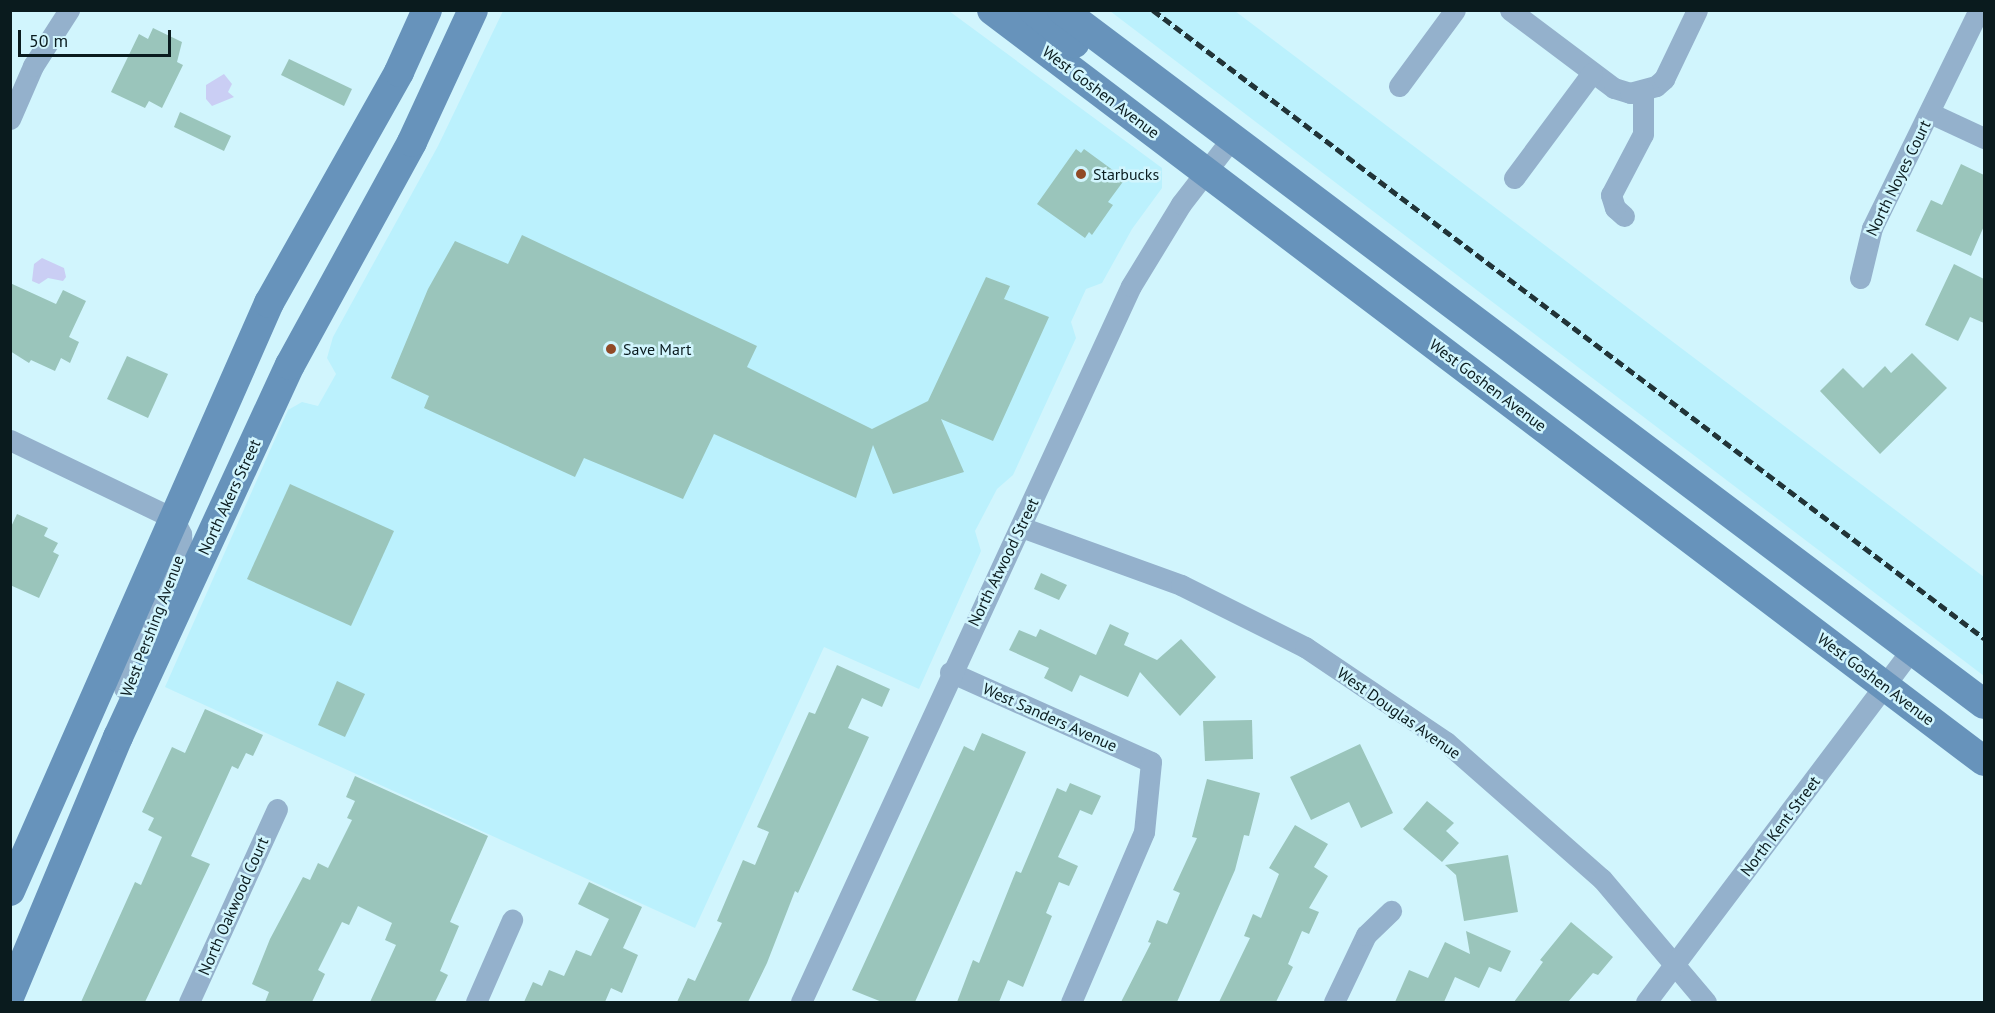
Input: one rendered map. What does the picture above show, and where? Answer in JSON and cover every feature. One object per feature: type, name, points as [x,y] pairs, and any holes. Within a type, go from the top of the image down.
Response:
[{"type":"main road","points":[[10,891],[269,303],[399,72],[427,10]]},
{"type":"main road","name":"North Akers Street","points":[[10,995],[118,737],[293,359],[407,152],[473,10]]},
{"type":"main road","name":"West Goshen Avenue","points":[[992,10],[1984,761]]},
{"type":"main road","points":[[1033,10],[1118,74],[1148,76]]},
{"type":"main road","points":[[1062,10],[1984,704]]},
{"type":"street","points":[[10,119],[33,66],[69,10]]},
{"type":"street","points":[[1399,86],[1455,10]]},
{"type":"street","points":[[1510,10],[1614,88],[1636,91],[1664,79],[1697,10]]},
{"type":"street","name":"North Noyes Court","points":[[1860,278],[1872,228],[1930,113],[1978,10]]},
{"type":"street","points":[[1514,178],[1592,73]]},
{"type":"street","points":[[1624,216],[1615,208],[1611,195],[1643,134],[1636,91]]},
{"type":"street","points":[[1930,113],[1984,138]]},
{"type":"street","name":"North Atwood Street","points":[[801,1002],[950,672],[1021,527],[1131,286],[1152,247],[1232,138]]},
{"type":"street","points":[[10,440],[173,518]]},
{"type":"street","name":"West Pershing Avenue","points":[[118,737],[123,691],[182,548],[181,534],[173,518]]},
{"type":"street","name":"West Douglas Avenue","points":[[1021,527],[1181,585],[1305,647],[1446,742],[1602,879],[1706,1002]]},
{"type":"street","name":"North Kent Street","points":[[1646,1002],[1912,649]]},
{"type":"street","name":"West Sanders Avenue","points":[[950,672],[1151,762],[1144,832],[1071,1002]]},
{"type":"street","name":"North Oakwood Court","points":[[189,1002],[277,808]]},
{"type":"street","points":[[1334,1002],[1366,935],[1391,911]]},
{"type":"street","points":[[476,1002],[512,920]]},
{"type":"shaded area","points":[[503,11],[949,11],[1162,168],[1162,188],[1132,229],[1102,283],[1086,289],[1071,322],[1076,338],[1013,475],[997,489],[975,531],[981,551],[919,689],[824,647],[695,928],[165,687],[288,410],[302,402],[318,406],[336,374],[327,358],[333,337],[438,146]]},
{"type":"shaded area","points":[[1110,11],[1235,11],[1984,577],[1984,676]]},
{"type":"shaded area","points":[[224,74],[232,84],[228,92],[234,97],[212,106],[206,99],[206,85]]},
{"type":"shaded area","points":[[42,258],[64,268],[66,277],[63,281],[48,278],[39,284],[32,281],[34,264]]},
{"type":"building","points":[[153,28],[182,42],[177,62],[183,65],[162,108],[149,101],[145,108],[111,92],[139,34],[148,39]]},
{"type":"building","points":[[289,59],[352,89],[344,106],[281,75]]},
{"type":"building","points":[[180,112],[231,136],[224,151],[174,127]]},
{"type":"building","points":[[1076,149],[1081,153],[1084,149],[1125,179],[1108,202],[1113,205],[1092,235],[1089,232],[1085,238],[1037,204]]},
{"type":"building","points":[[1961,164],[1984,175],[1984,226],[1971,256],[1916,231],[1931,200],[1942,205]]},
{"type":"building","points":[[522,235],[757,346],[747,367],[872,429],[928,401],[986,277],[1010,286],[1004,299],[1049,317],[993,441],[941,419],[964,472],[893,494],[873,445],[856,498],[714,434],[683,499],[584,458],[575,477],[424,408],[429,396],[391,378],[428,289],[455,241],[508,264]]},
{"type":"building","points":[[1954,264],[1984,279],[1984,323],[1970,317],[1958,341],[1925,325]]},
{"type":"building","points":[[10,283],[56,304],[63,290],[86,301],[69,337],[79,342],[70,363],[61,358],[55,371],[31,360],[29,363],[10,351]]},
{"type":"building","points":[[1912,353],[1947,388],[1880,454],[1820,391],[1843,368],[1863,388],[1885,366],[1891,373]]},
{"type":"building","points":[[127,356],[168,374],[148,418],[107,399]]},
{"type":"building","points":[[290,484],[394,531],[351,626],[247,579]]},
{"type":"building","points":[[17,514],[48,528],[44,536],[58,543],[53,552],[59,555],[39,598],[10,585],[10,529]]},
{"type":"building","points":[[1041,573],[1067,585],[1059,600],[1034,589]]},
{"type":"building","points":[[1110,624],[1129,633],[1124,645],[1157,660],[1181,639],[1216,677],[1180,716],[1140,672],[1128,697],[1080,675],[1072,692],[1044,678],[1049,668],[1009,650],[1019,630],[1036,637],[1040,629],[1096,655]]},
{"type":"building","points":[[837,665],[890,689],[882,707],[862,698],[848,728],[869,737],[798,893],[795,891],[767,963],[748,1002],[677,1002],[688,978],[695,981],[722,923],[717,921],[743,860],[755,865],[769,832],[757,827],[809,712],[815,714]]},
{"type":"building","points":[[337,681],[365,694],[345,737],[318,725]]},
{"type":"building","points":[[205,709],[263,735],[253,756],[246,753],[238,769],[232,766],[191,856],[210,864],[145,1002],[81,1002],[135,882],[141,885],[162,837],[148,830],[154,818],[142,812],[172,747],[185,753]]},
{"type":"building","points":[[1252,720],[1253,759],[1205,761],[1203,721]]},
{"type":"building","points":[[982,733],[1026,752],[915,1002],[882,1002],[852,990],[964,746],[974,751]]},
{"type":"building","points":[[1360,744],[1393,813],[1361,828],[1349,802],[1311,820],[1290,777]]},
{"type":"building","points":[[355,776],[488,836],[450,922],[459,926],[440,971],[448,975],[435,1002],[370,1002],[396,945],[385,940],[392,923],[358,906],[349,925],[342,922],[318,970],[325,974],[312,1002],[265,1002],[269,992],[252,984],[270,939],[303,877],[310,880],[318,863],[328,868],[352,820],[347,818],[355,801],[346,797]]},
{"type":"building","points":[[1207,779],[1260,793],[1249,836],[1244,835],[1235,870],[1177,1002],[1121,1002],[1151,943],[1148,942],[1157,920],[1167,924],[1180,893],[1173,890],[1197,838],[1192,837]]},
{"type":"building","points":[[1070,783],[1101,796],[1092,815],[1080,810],[1058,857],[1078,866],[1069,886],[1059,882],[1046,913],[1052,916],[1023,987],[1008,980],[999,1002],[957,1002],[973,960],[979,963],[1016,871],[1021,873],[1057,788],[1066,792]]},
{"type":"building","points":[[1427,801],[1454,823],[1446,831],[1459,843],[1442,862],[1403,829]]},
{"type":"building","points":[[1295,825],[1328,844],[1314,867],[1328,876],[1309,908],[1319,912],[1309,934],[1302,931],[1288,964],[1293,967],[1276,1002],[1219,1002],[1250,938],[1244,936],[1253,914],[1261,918],[1279,874],[1269,868]]},
{"type":"building","points":[[1508,855],[1518,912],[1464,921],[1456,875],[1445,865]]},
{"type":"building","points":[[589,882],[642,907],[623,948],[638,955],[622,993],[611,988],[605,1002],[524,1002],[533,982],[542,986],[549,970],[564,976],[576,950],[591,956],[609,919],[578,904]]},
{"type":"building","points":[[1571,922],[1613,957],[1598,975],[1593,973],[1568,1002],[1514,1002],[1543,962],[1540,960]]},
{"type":"building","points":[[1466,931],[1511,951],[1501,972],[1489,967],[1479,988],[1455,977],[1444,1002],[1395,1002],[1409,970],[1428,978],[1445,942],[1470,954]]},
{"type":"railway","points":[[1153,10],[1984,638]]},
{"type":"place","name":"Starbucks","points":[[1081,174]]},
{"type":"place","name":"Save Mart","points":[[611,349]]}]
